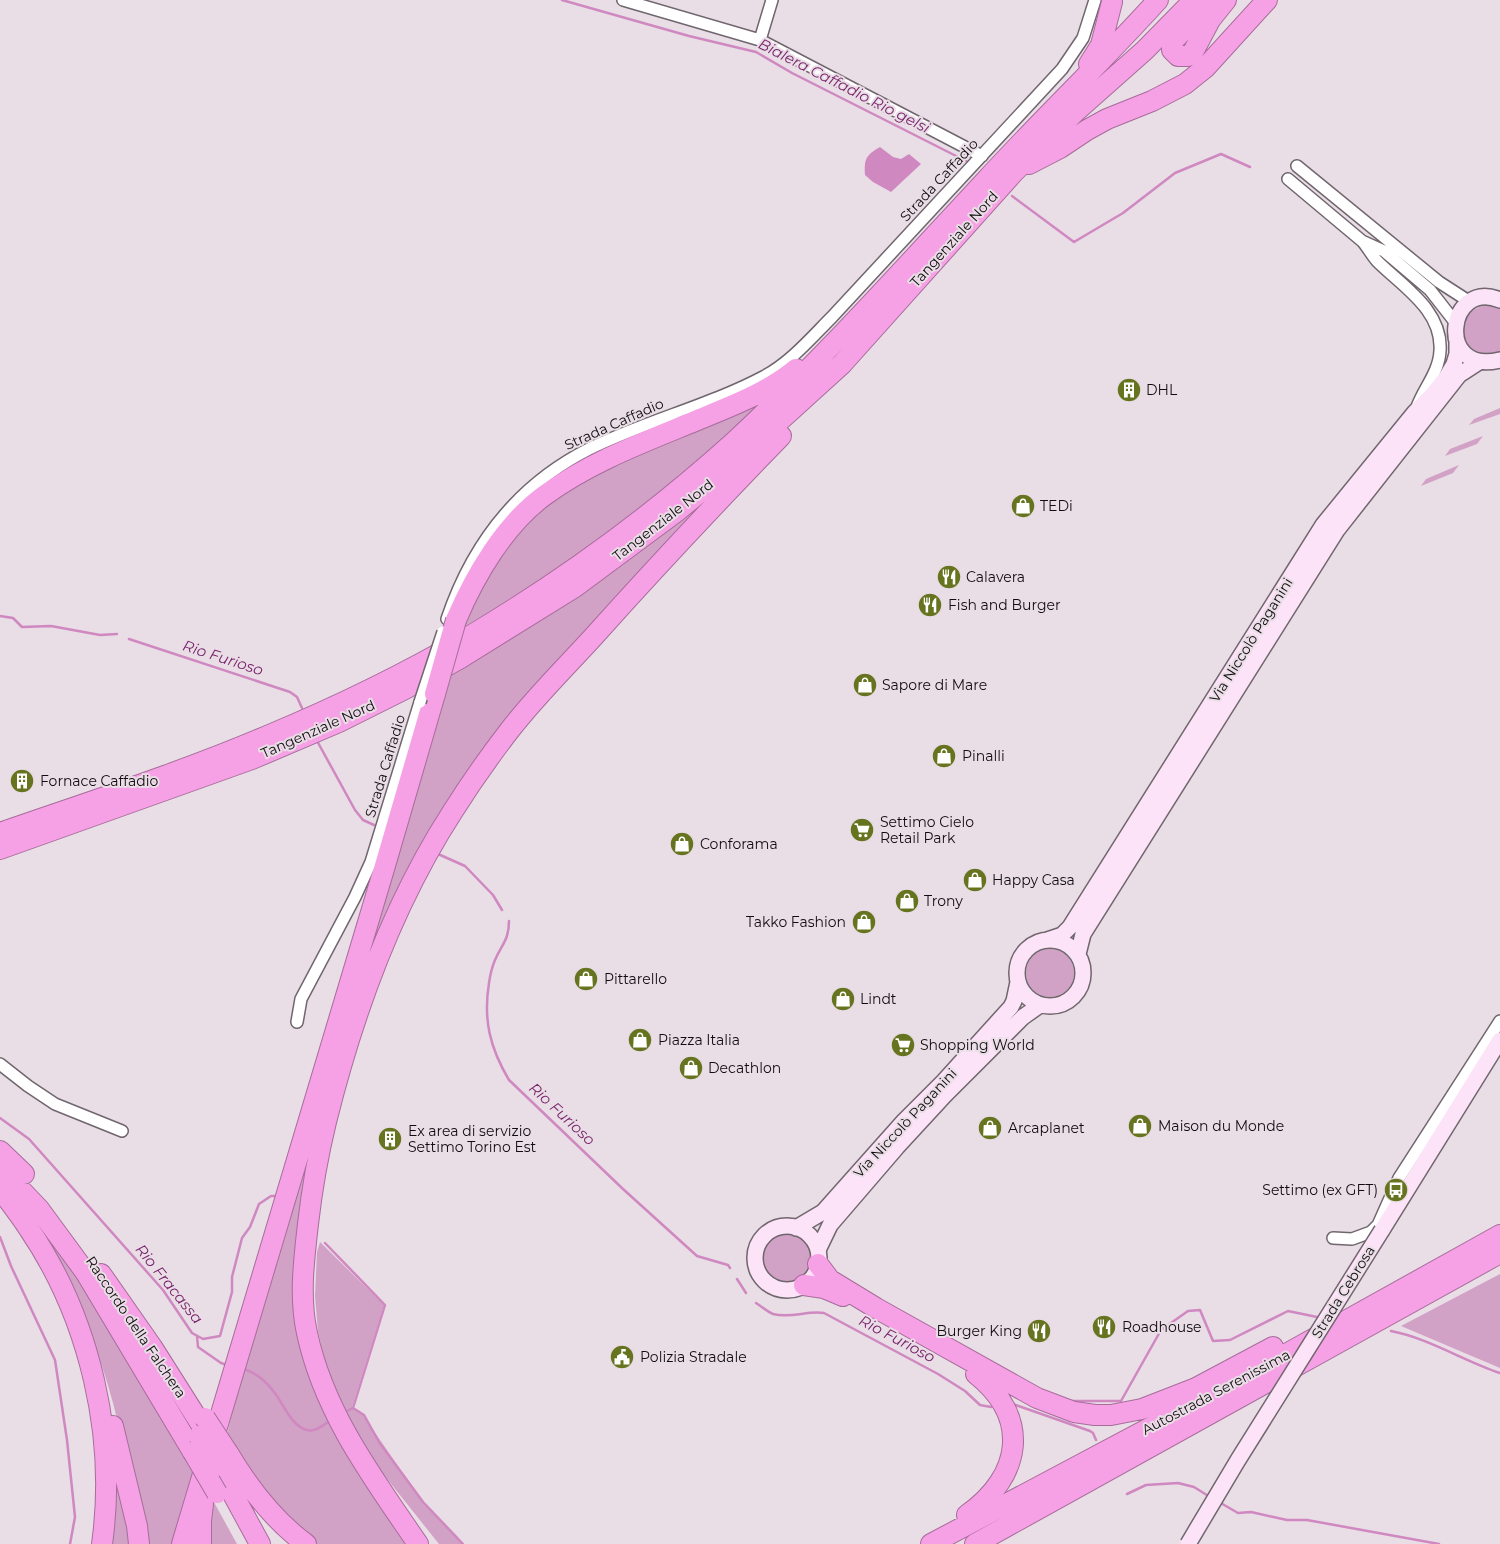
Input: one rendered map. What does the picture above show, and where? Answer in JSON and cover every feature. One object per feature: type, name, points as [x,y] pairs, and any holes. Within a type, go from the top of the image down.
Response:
[{"type":"highway","name":"Tangenziale Nord","points":[[0,833],[207,760],[266,737],[344,702],[412,668],[470,635],[572,570],[679,489],[769,408],[806,372],[1020,143],[1105,58],[1158,0]]},
{"type":"highway","name":"Tangenziale Nord","points":[[0,849],[252,759],[339,722],[459,659],[575,588],[676,512],[842,364],[1014,172],[1049,137],[1157,39],[1194,0]]},
{"type":"highway","points":[[1112,79],[1172,43],[1212,0]]},
{"type":"highway","points":[[1172,43],[1172,50],[1178,56],[1192,54],[1210,20],[1226,0]]},
{"type":"highway","points":[[1014,172],[1060,148],[1107,119],[1152,101],[1185,84],[1205,68],[1267,0]]},
{"type":"highway","points":[[1020,143],[1097,53],[1102,39],[1103,1]]},
{"type":"highway","points":[[182,1544],[384,869],[428,698],[450,624],[489,556],[520,517],[544,496],[570,478],[602,461],[748,398],[772,385],[792,372],[862,313]]},
{"type":"highway","points":[[418,1544],[347,1436],[324,1387],[307,1333],[304,1313],[302,1286],[311,1203],[323,1135],[349,1037],[373,971],[415,876],[484,764],[510,729],[670,552],[816,399],[842,364]]},
{"type":"highway","name":"Raccordo della Falchera","points":[[0,1151],[37,1188],[78,1240],[146,1338],[186,1402],[200,1433]]},
{"type":"highway","name":"Raccordo della Falchera","points":[[0,1168],[39,1209],[200,1433],[223,1471],[260,1544]]},
{"type":"highway","points":[[0,1189],[30,1230],[56,1276],[104,1386],[137,1526],[139,1544]]},
{"type":"highway","name":"Autostrada Serenissima","points":[[930,1544],[1236,1382],[1500,1235]]},
{"type":"highway","name":"Autostrada Serenissima","points":[[977,1543],[1500,1253]]},
{"type":"highway","points":[[818,1257],[830,1280],[836,1284],[1020,1389],[1061,1408],[1094,1415],[1126,1413],[1168,1400],[1196,1388],[1270,1347],[1339,1325]]},
{"type":"highway","points":[[804,1285],[836,1292],[952,1357],[985,1381],[1002,1401],[1011,1425],[1012,1434],[1011,1456],[1005,1475],[994,1492],[975,1509],[923,1544]]},
{"type":"highway","points":[[76,1323],[88,1355],[98,1399],[103,1433],[105,1506],[102,1544]]},
{"type":"highway","points":[[202,1544],[201,1521],[206,1487],[227,1395]]},
{"type":"highway","points":[[200,1433],[223,1471],[282,1544]]},
{"type":"highway","points":[[223,1471],[240,1474],[267,1508],[286,1528],[306,1544]]},
{"type":"highway","name":"Raccordo della Falchera","points":[[223,1471],[246,1544]]},
{"type":"highway","points":[[376,1482],[407,1514],[430,1544]]},
{"type":"street","points":[[760,40],[772,0]]},
{"type":"street","points":[[629,1],[760,40],[982,156]]},
{"type":"street","name":"Strada Caffadio","points":[[450,624],[454,599],[469,565],[489,533],[511,506],[544,477],[589,449],[733,391],[765,376],[781,365],[832,317],[1062,69],[1083,38],[1103,1]]},
{"type":"street","points":[[1297,166],[1439,282],[1470,302]]},
{"type":"street","points":[[1288,179],[1362,241],[1384,252],[1430,290],[1455,322],[1464,307],[1470,302],[1487,297],[1498,298]]},
{"type":"street","points":[[1362,241],[1376,260],[1427,309],[1439,331],[1440,352],[1434,374],[1415,412]]},
{"type":"street","name":"Via Niccolò Paganini","points":[[1048,940],[1062,935],[1070,927],[1324,525],[1415,412],[1445,379],[1454,364],[1457,354],[1457,343],[1454,333],[1455,322]]},
{"type":"street","points":[[1457,343],[1462,351],[1478,362],[1490,363],[1500,360]]},
{"type":"street","name":"Via Niccolò Paganini","points":[[1078,954],[1083,934],[1337,530],[1459,375],[1478,362]]},
{"type":"street","name":"Strada Caffadio","points":[[297,1022],[301,999],[355,897],[371,862],[428,698]]},
{"type":"street","points":[[1048,940],[1059,941],[1070,946],[1078,954],[1083,968],[1082,985],[1070,1000],[1061,1005],[1040,1005],[1027,996],[1018,982],[1019,960],[1026,950],[1034,944],[1048,940]]},
{"type":"street","name":"Via Niccolò Paganini","points":[[796,1228],[824,1212],[899,1127],[969,1054],[1011,1007],[1018,982]]},
{"type":"street","name":"Via Niccolò Paganini","points":[[818,1257],[830,1225],[897,1147],[945,1095],[1023,1017],[1040,1005]]},
{"type":"street","points":[[1333,1238],[1352,1239],[1371,1232],[1378,1225],[1398,1178],[1497,1035]]},
{"type":"street","name":"Strada Cebrosa","points":[[1188,1544],[1238,1460],[1452,1118],[1497,1035]]},
{"type":"street","points":[[0,1064],[55,1104],[122,1131]]},
{"type":"street","points":[[786,1226],[806,1232],[813,1240],[818,1257],[817,1270],[812,1278],[804,1285],[790,1289],[776,1288],[762,1277],[756,1264],[757,1247],[762,1239],[769,1232],[786,1226]]},
{"type":"shaded area","points":[[880,147],[893,157],[901,159],[909,154],[921,164],[891,192],[865,175],[867,158]]},
{"type":"shaded area","points":[[1485,305],[1500,308],[1500,352],[1487,355],[1477,353],[1469,347],[1464,339],[1463,329],[1465,319],[1473,311]]},
{"type":"shaded area","points":[[765,400],[695,463],[621,523],[544,578],[463,627],[470,605],[513,532],[575,479]]},
{"type":"shaded area","points":[[1500,408],[1500,414],[1469,425],[1474,419]]},
{"type":"shaded area","points":[[1483,436],[1477,444],[1445,456],[1450,449]]},
{"type":"shaded area","points":[[1459,465],[1453,473],[1421,486],[1426,479]]},
{"type":"shaded area","points":[[705,497],[708,500],[523,706],[358,991],[390,870],[449,675]]},
{"type":"shaded area","points":[[1050,949],[1059,951],[1067,956],[1072,964],[1074,973],[1072,982],[1067,990],[1059,995],[1050,997],[1041,995],[1033,990],[1028,982],[1026,973],[1028,964],[1033,956],[1041,951]]},
{"type":"shaded area","points":[[323,1093],[298,1320],[410,1544],[314,1544],[292,1528],[225,1442],[246,1357]]},
{"type":"shaded area","points":[[22,1200],[64,1254],[194,1468],[172,1544],[143,1544],[120,1432],[102,1366],[76,1302]]},
{"type":"shaded area","points":[[787,1233],[801,1237],[808,1244],[812,1258],[808,1272],[801,1279],[787,1283],[773,1279],[766,1272],[762,1258],[766,1244],[773,1237]]},
{"type":"shaded area","points":[[320,1242],[384,1305],[352,1407],[363,1415],[423,1503],[462,1544],[439,1544],[376,1465],[339,1402],[326,1367],[318,1331],[315,1296],[317,1252]]},
{"type":"shaded area","points":[[1500,1274],[1500,1368],[1401,1326]]},
{"type":"shaded area","points":[[111,1453],[134,1544],[108,1544]]},
{"type":"shaded area","points":[[210,1495],[237,1544],[207,1544]]},
{"type":"waterway","name":"Bialera Caffadio Rio gelsi","points":[[562,0],[689,36],[756,52],[792,73],[968,162]]},
{"type":"waterway","name":"Bialera Caffadio Rio gelsi","points":[[1012,196],[1074,242],[1123,213],[1175,173],[1221,154],[1250,167]]},
{"type":"waterway","name":"Rio Furioso","points":[[0,616],[13,618],[22,627],[51,626],[100,635],[117,634]]},
{"type":"waterway","name":"Rio Furioso","points":[[129,639],[290,692],[297,697],[302,708]]},
{"type":"waterway","name":"Rio Furioso","points":[[316,739],[355,810],[363,820],[374,825]]},
{"type":"waterway","name":"Rio Furioso","points":[[438,854],[465,866],[493,895],[502,910]]},
{"type":"waterway","name":"Rio Furioso","points":[[509,921],[506,937],[491,971],[487,996],[488,1022],[493,1045],[509,1080],[623,1189],[697,1256],[728,1265],[730,1268]]},
{"type":"waterway","name":"Rio Fracassa","points":[[0,1118],[29,1139],[163,1290],[192,1333],[203,1339],[220,1336],[232,1292],[232,1277],[242,1238],[250,1227],[259,1204],[271,1196],[275,1196]]},
{"type":"waterway","points":[[0,1237],[11,1266],[55,1360],[67,1440],[75,1517],[70,1544]]},
{"type":"waterway","name":"Rio Fracassa","points":[[325,1243],[385,1305],[353,1408]]},
{"type":"waterway","name":"Rio Furioso","points":[[737,1279],[746,1293]]},
{"type":"waterway","name":"Rio Furioso","points":[[756,1303],[773,1314],[824,1313],[938,1374],[965,1391],[980,1405],[991,1407]]},
{"type":"waterway","name":"Rio Furioso","points":[[1071,1401],[1121,1401],[1161,1330],[1188,1311],[1200,1310],[1213,1341],[1230,1340],[1288,1311],[1317,1317]]},
{"type":"waterway","name":"Rio Furioso","points":[[1391,1331],[1432,1344],[1500,1373]]},
{"type":"waterway","points":[[197,1336],[198,1347],[227,1365]]},
{"type":"waterway","points":[[244,1369],[257,1375],[268,1384],[288,1414],[301,1428],[313,1430],[328,1422]]},
{"type":"waterway","name":"Rio Furioso","points":[[1013,1404],[1090,1431],[1096,1440]]},
{"type":"waterway","points":[[345,1412],[353,1408],[364,1415],[379,1442],[423,1502],[463,1544]]},
{"type":"waterway","points":[[1127,1494],[1146,1485],[1178,1483],[1194,1487],[1210,1497]]},
{"type":"waterway","points":[[1219,1502],[1238,1513],[1251,1512],[1287,1520],[1307,1520],[1439,1544]]},
{"type":"place","name":"DHL","points":[[1129,390]]},
{"type":"place","name":"TEDi","points":[[1023,506]]},
{"type":"place","name":"Calavera","points":[[949,577]]},
{"type":"place","name":"Fish and Burger","points":[[930,605]]},
{"type":"place","name":"Sapore di Mare","points":[[865,685]]},
{"type":"place","name":"Pinalli","points":[[944,756]]},
{"type":"place","name":"Fornace Caffadio","points":[[22,781]]},
{"type":"place","name":"Settimo Cielo Retail Park","points":[[862,830]]},
{"type":"place","name":"Conforama","points":[[682,844]]},
{"type":"place","name":"Happy Casa","points":[[975,880]]},
{"type":"place","name":"Trony","points":[[907,901]]},
{"type":"place","name":"Takko Fashion","points":[[864,922]]},
{"type":"place","name":"Pittarello","points":[[586,979]]},
{"type":"place","name":"Lindt","points":[[843,999]]},
{"type":"place","name":"Piazza Italia","points":[[640,1040]]},
{"type":"place","name":"Shopping World","points":[[903,1045]]},
{"type":"place","name":"Decathlon","points":[[691,1068]]},
{"type":"place","name":"Maison du Monde","points":[[1140,1126]]},
{"type":"place","name":"Arcaplanet","points":[[990,1128]]},
{"type":"place","name":"Ex area di servizio Settimo Torino Est","points":[[390,1139]]},
{"type":"place","name":"Settimo (ex GFT)","points":[[1396,1190]]},
{"type":"place","name":"Roadhouse","points":[[1104,1327]]},
{"type":"place","name":"Burger King","points":[[1039,1331]]},
{"type":"place","name":"Polizia Stradale","points":[[622,1357]]}]
